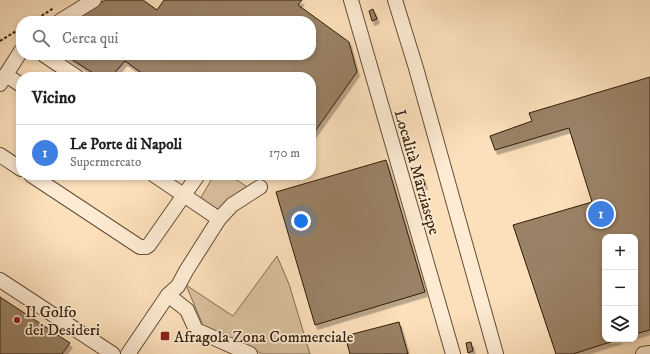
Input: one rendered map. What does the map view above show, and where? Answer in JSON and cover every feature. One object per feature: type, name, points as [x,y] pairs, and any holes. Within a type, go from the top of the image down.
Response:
[{"type":"street","points":[[68,16],[94,0]]},
{"type":"street","name":"Località Marziasepe","points":[[350,0],[453,354]]},
{"type":"street","points":[[395,0],[423,91],[496,354]]},
{"type":"street","points":[[16,59],[3,80],[16,84]]},
{"type":"street","points":[[51,60],[69,72]]},
{"type":"street","points":[[0,155],[16,166]]},
{"type":"street","points":[[39,180],[140,247],[146,247],[149,245],[194,180]]},
{"type":"street","points":[[162,180],[219,219]]},
{"type":"street","points":[[128,354],[168,295],[178,286],[219,219],[232,205],[260,187]]},
{"type":"street","points":[[0,280],[114,354]]},
{"type":"street","points":[[168,295],[187,310],[196,330],[250,354]]},
{"type":"street","points":[[643,354],[650,354]]},
{"type":"path","points":[[41,16],[56,7]]},
{"type":"path","points":[[0,41],[16,31]]},
{"type":"shaded area","points":[[211,180],[237,180],[249,188],[217,210],[200,199]]},
{"type":"shaded area","points":[[277,256],[289,284],[310,354],[263,354],[204,328],[186,285],[233,316]]},
{"type":"building","points":[[105,0],[143,0],[157,10],[164,0],[302,0],[298,5],[313,16],[81,16]]},
{"type":"building","points":[[373,9],[377,19],[372,21],[369,11]]},
{"type":"building","points":[[316,18],[349,42],[357,72],[316,130],[316,72],[140,72],[125,61],[115,72],[91,72],[73,60],[316,60]]},
{"type":"building","points":[[650,77],[650,330],[638,333],[638,234],[602,234],[602,342],[611,342],[573,354],[556,354],[513,225],[592,202],[569,128],[495,150],[490,136],[532,121],[529,113]]},
{"type":"building","points":[[386,160],[425,292],[315,325],[276,192]]},
{"type":"building","points":[[422,175],[425,185],[420,186],[417,177]]},
{"type":"building","name":"Il Golfo dei Desideri","points":[[0,297],[70,343],[62,354],[0,354]]},
{"type":"building","points":[[399,322],[408,354],[350,354],[345,336]]},
{"type":"building","points":[[471,342],[473,351],[468,353],[466,343]]},
{"type":"place","name":"Le Porte di Napoli","points":[[601,214]]},
{"type":"place","name":"Il Golfo dei Desideri","points":[[17,320]]},
{"type":"place","name":"Afragola Zona Commerciale","points":[[165,336]]}]
